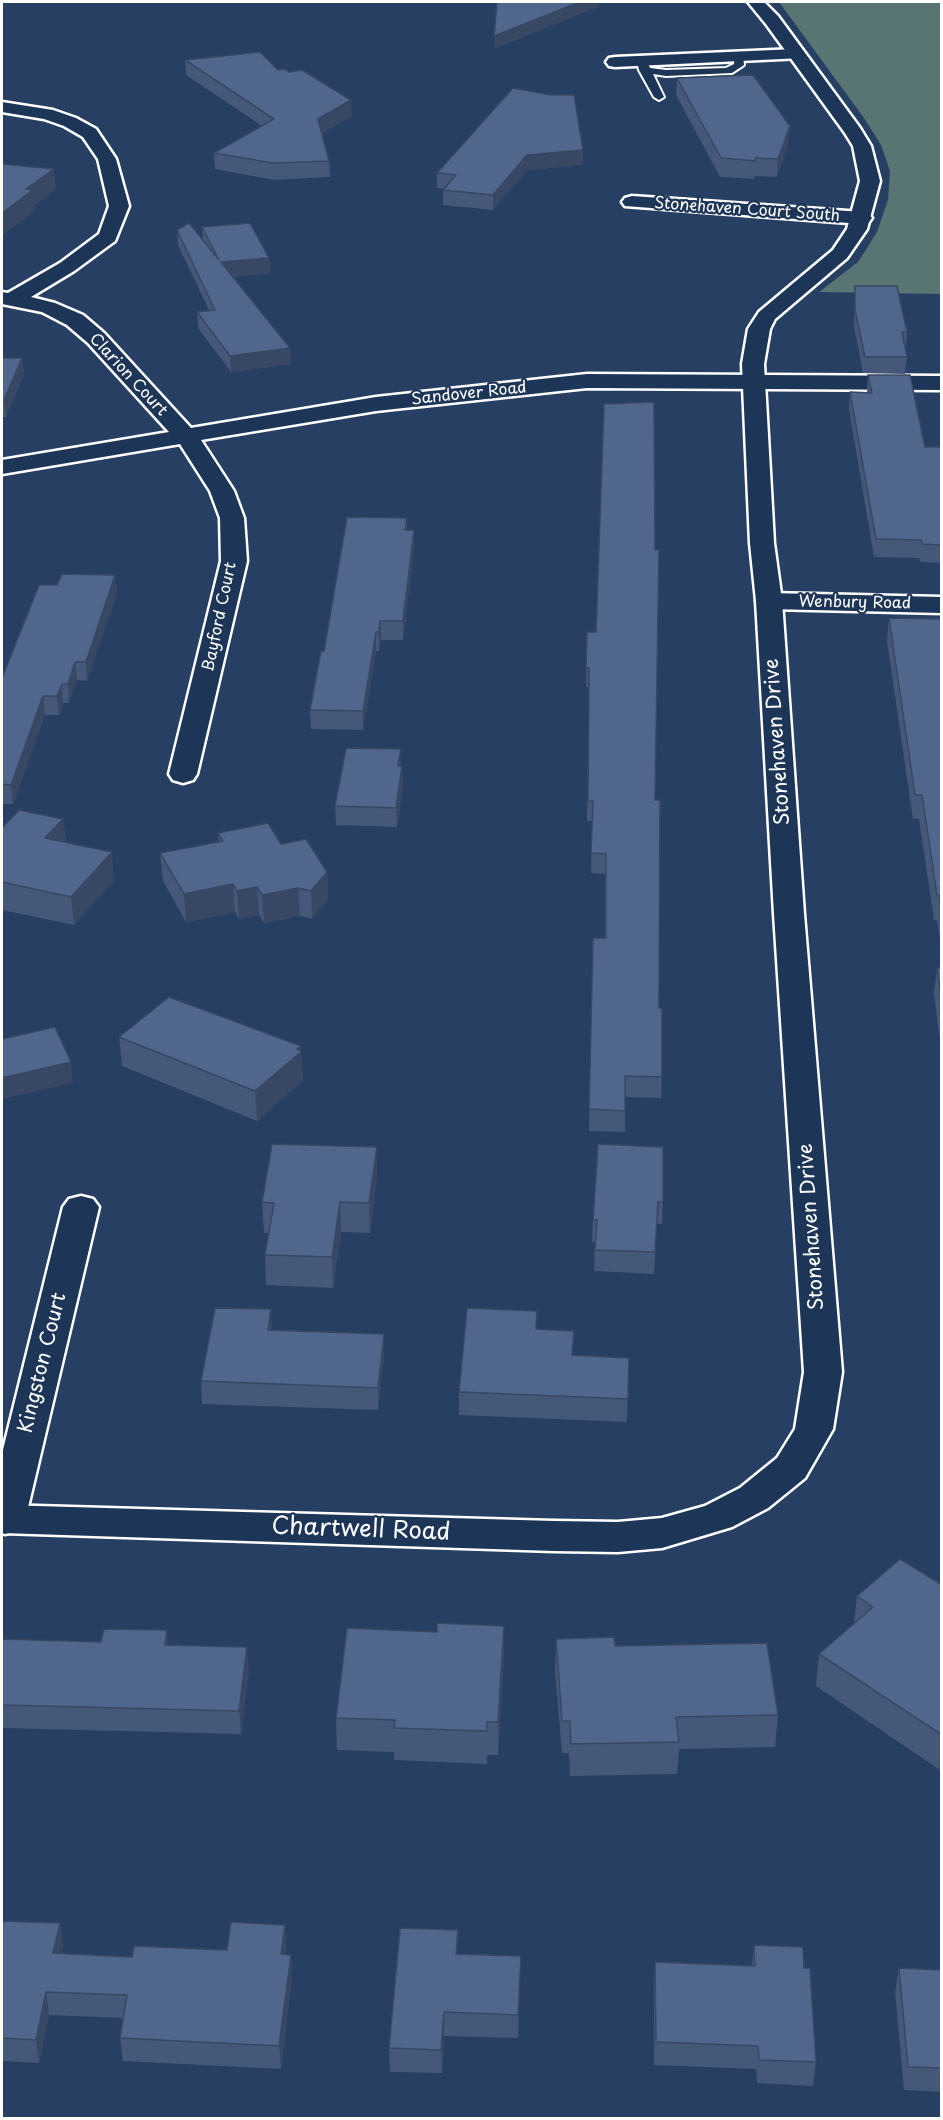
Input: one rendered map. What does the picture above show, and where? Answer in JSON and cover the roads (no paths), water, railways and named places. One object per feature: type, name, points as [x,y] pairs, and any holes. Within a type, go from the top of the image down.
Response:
[{"type":"street","name":"Stonehaven Drive","points":[[718,1517],[754,1498],[791,1468],[814,1429],[823,1372],[789,914],[769,601],[762,543],[753,364],[759,329],[766,316],[840,254],[862,218],[870,181],[862,146],[756,2]]},
{"type":"street","points":[[615,62],[643,65],[739,56],[796,54]]},
{"type":"street","points":[[2,106],[47,114],[70,122],[90,133],[106,159],[119,206],[108,237],[67,267],[7,298]]},
{"type":"street","name":"Stonehaven Court South","points":[[632,202],[862,218]]},
{"type":"street","name":"Clarion Court","points":[[7,298],[48,307],[75,320],[96,338],[184,436]]},
{"type":"street","name":"Sandover Road","points":[[2,467],[376,404],[587,381],[753,380],[942,383]]},
{"type":"street","name":"Bayford Court","points":[[183,774],[234,561],[232,518],[222,491],[189,440],[184,436]]},
{"type":"street","name":"Wenbury Road","points":[[769,601],[942,605]]},
{"type":"street","name":"Kingston Court","points":[[3,1519],[81,1207]]},
{"type":"street","name":"Chartwell Road","points":[[3,1519],[618,1537],[662,1533],[718,1517]]},
{"type":"lane","points":[[643,65],[659,97]]}]
